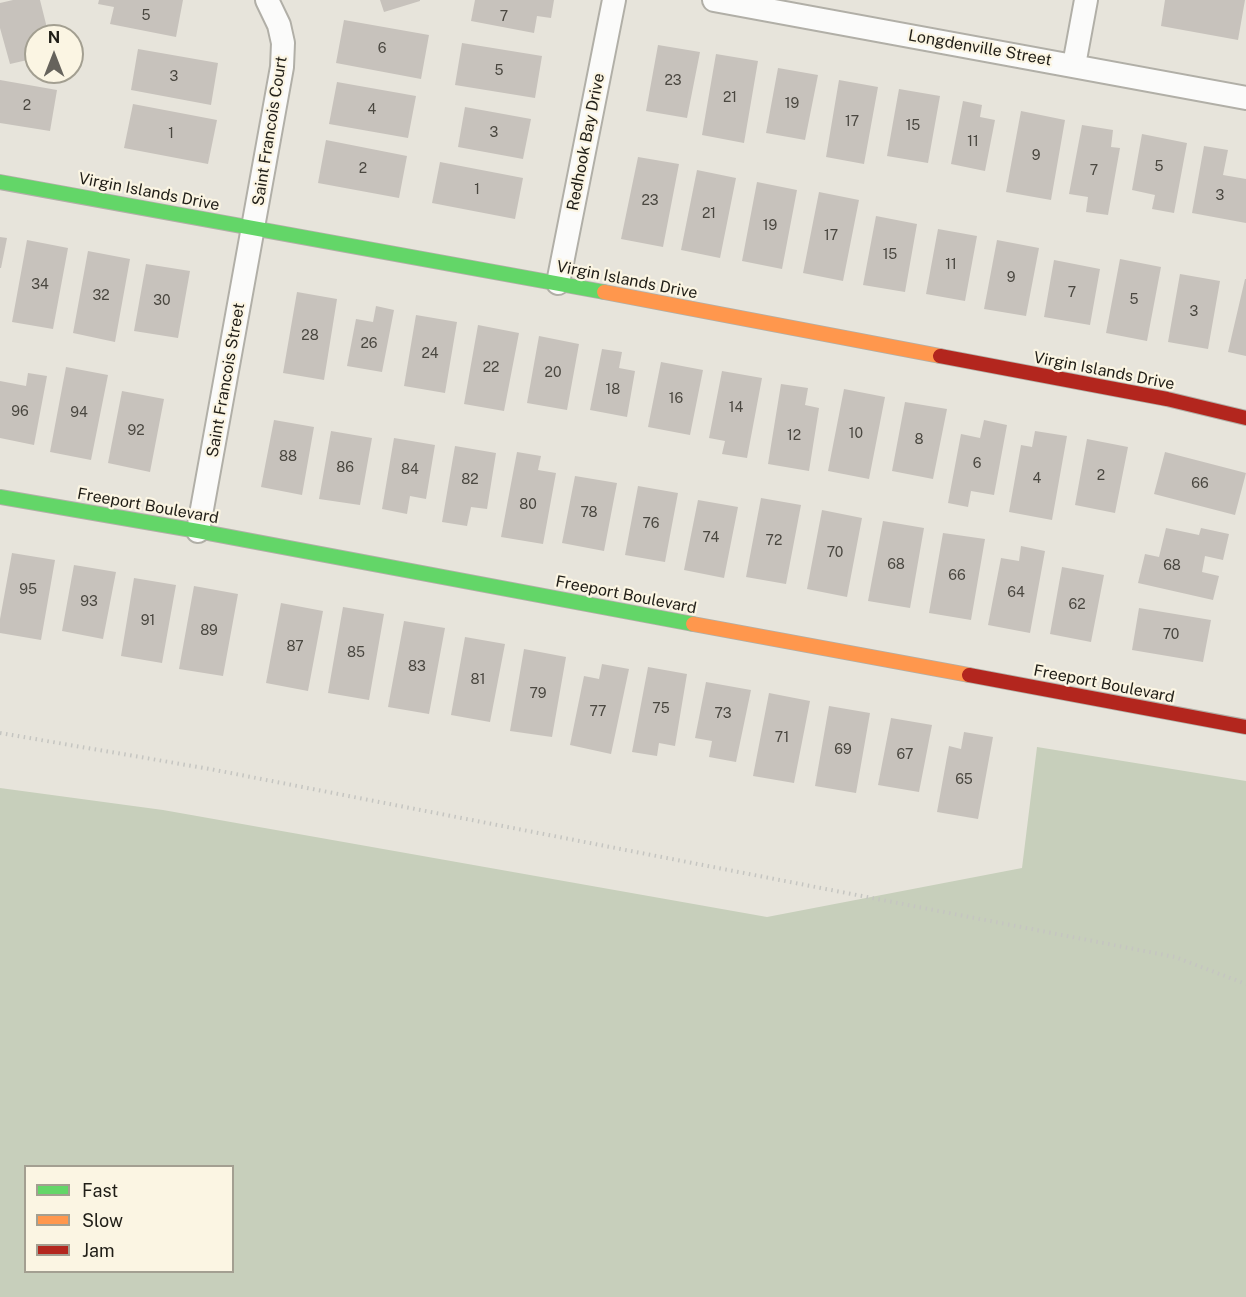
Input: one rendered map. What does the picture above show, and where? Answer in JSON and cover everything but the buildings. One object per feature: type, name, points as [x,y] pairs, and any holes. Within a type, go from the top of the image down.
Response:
[{"type":"street","name":"Saint Francois Court","points":[[254,229],[282,67],[283,43],[279,25],[267,0]]},
{"type":"street","name":"Redhook Bay Drive","points":[[558,283],[614,0]]},
{"type":"street","name":"Longdenville Street","points":[[714,0],[1246,98]]},
{"type":"street","points":[[1074,65],[1086,0]]},
{"type":"street","name":"Virgin Islands Drive","points":[[0,182],[558,283],[1167,399],[1246,417]]},
{"type":"street","name":"Saint Francois Street","points":[[198,531],[254,229]]},
{"type":"street","name":"Freeport Boulevard","points":[[0,497],[198,531],[1246,727]]},
{"type":"path","points":[[0,734],[210,769],[1175,957],[1246,984]]},
{"type":"green space","points":[[1037,747],[1246,781],[1246,1297],[0,1297],[0,788],[163,810],[767,917],[1022,868]]},
{"type":"traffic: fast","points":[[0,182],[604,292]]},
{"type":"traffic: fast","points":[[0,497],[198,531],[693,624]]},
{"type":"traffic: slow","points":[[604,292],[940,356]]},
{"type":"traffic: slow","points":[[693,624],[969,675]]},
{"type":"traffic: jam","points":[[940,356],[1167,399],[1246,418]]},
{"type":"traffic: jam","points":[[969,675],[1246,727]]}]
